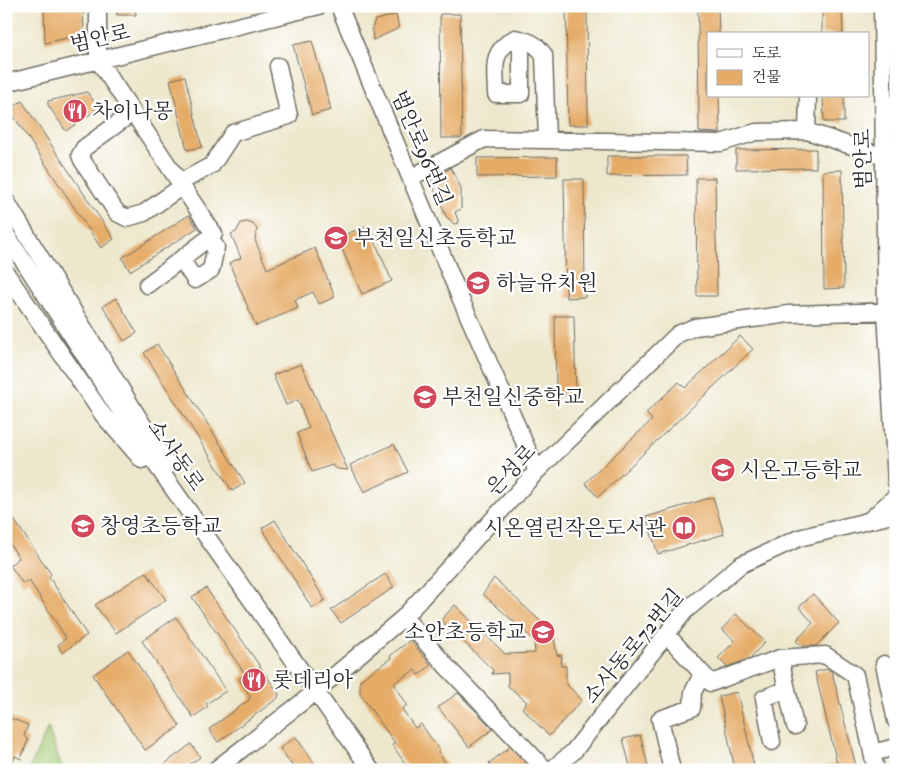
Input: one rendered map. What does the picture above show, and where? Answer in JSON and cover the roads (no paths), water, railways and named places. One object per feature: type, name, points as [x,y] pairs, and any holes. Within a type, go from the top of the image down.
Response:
[{"type":"street","points":[[98,6],[98,60],[214,234],[147,285]]},
{"type":"street","name":"범안로","points":[[6,83],[319,6]]},
{"type":"street","name":"범안로96번길","points":[[339,6],[412,177],[459,296],[537,471]]},
{"type":"street","name":"범안로","points":[[882,6],[890,157],[891,311]]},
{"type":"street","points":[[521,39],[538,46],[544,55],[547,139]]},
{"type":"street","points":[[132,113],[84,148],[80,155],[117,213],[127,218],[144,213],[180,185],[212,165],[234,133],[290,116],[278,66]]},
{"type":"street","points":[[807,131],[808,98]]},
{"type":"street","points":[[412,177],[484,139],[721,143],[756,132],[807,131],[890,157]]},
{"type":"street","points":[[6,201],[146,426],[209,538]]},
{"type":"street","name":"소사동로","points":[[6,234],[145,449],[371,770]]},
{"type":"street","points":[[181,259],[195,280],[211,270],[216,247],[208,239]]},
{"type":"street","points":[[6,273],[103,415],[209,538]]},
{"type":"street","points":[[891,311],[896,482]]},
{"type":"street","name":"은성로","points":[[214,770],[315,692],[404,617],[537,471],[669,341],[686,330],[789,314],[891,311]]},
{"type":"street","name":"소사동로72번길","points":[[869,520],[896,496]]},
{"type":"street","name":"소사동로72번길","points":[[551,770],[573,752],[684,611],[740,565],[799,538],[896,514]]},
{"type":"street","points":[[404,617],[447,666],[546,770]]},
{"type":"street","points":[[666,634],[711,683],[780,658],[825,655],[855,675],[876,770]]},
{"type":"street","points":[[780,658],[795,726]]},
{"type":"street","points":[[884,664],[896,721]]},
{"type":"street","points":[[672,770],[660,719],[692,708],[693,692],[702,674]]},
{"type":"street","points":[[772,742],[764,698],[787,689]]},
{"type":"street","points":[[872,753],[896,747]]},
{"type":"place","name":"차이나몽","points":[[75,111]]},
{"type":"place","name":"부천일신초등학교","points":[[336,238]]},
{"type":"place","name":"하늘유치원","points":[[478,283]]},
{"type":"place","name":"부천일신중학교","points":[[425,397]]},
{"type":"place","name":"시온고등학교","points":[[723,470]]},
{"type":"place","name":"창영초등학교","points":[[83,526]]},
{"type":"place","name":"시온열린작은도서관","points":[[684,528]]},
{"type":"place","name":"소안초등학교","points":[[543,632]]},
{"type":"place","name":"롯데리아","points":[[254,680]]}]
